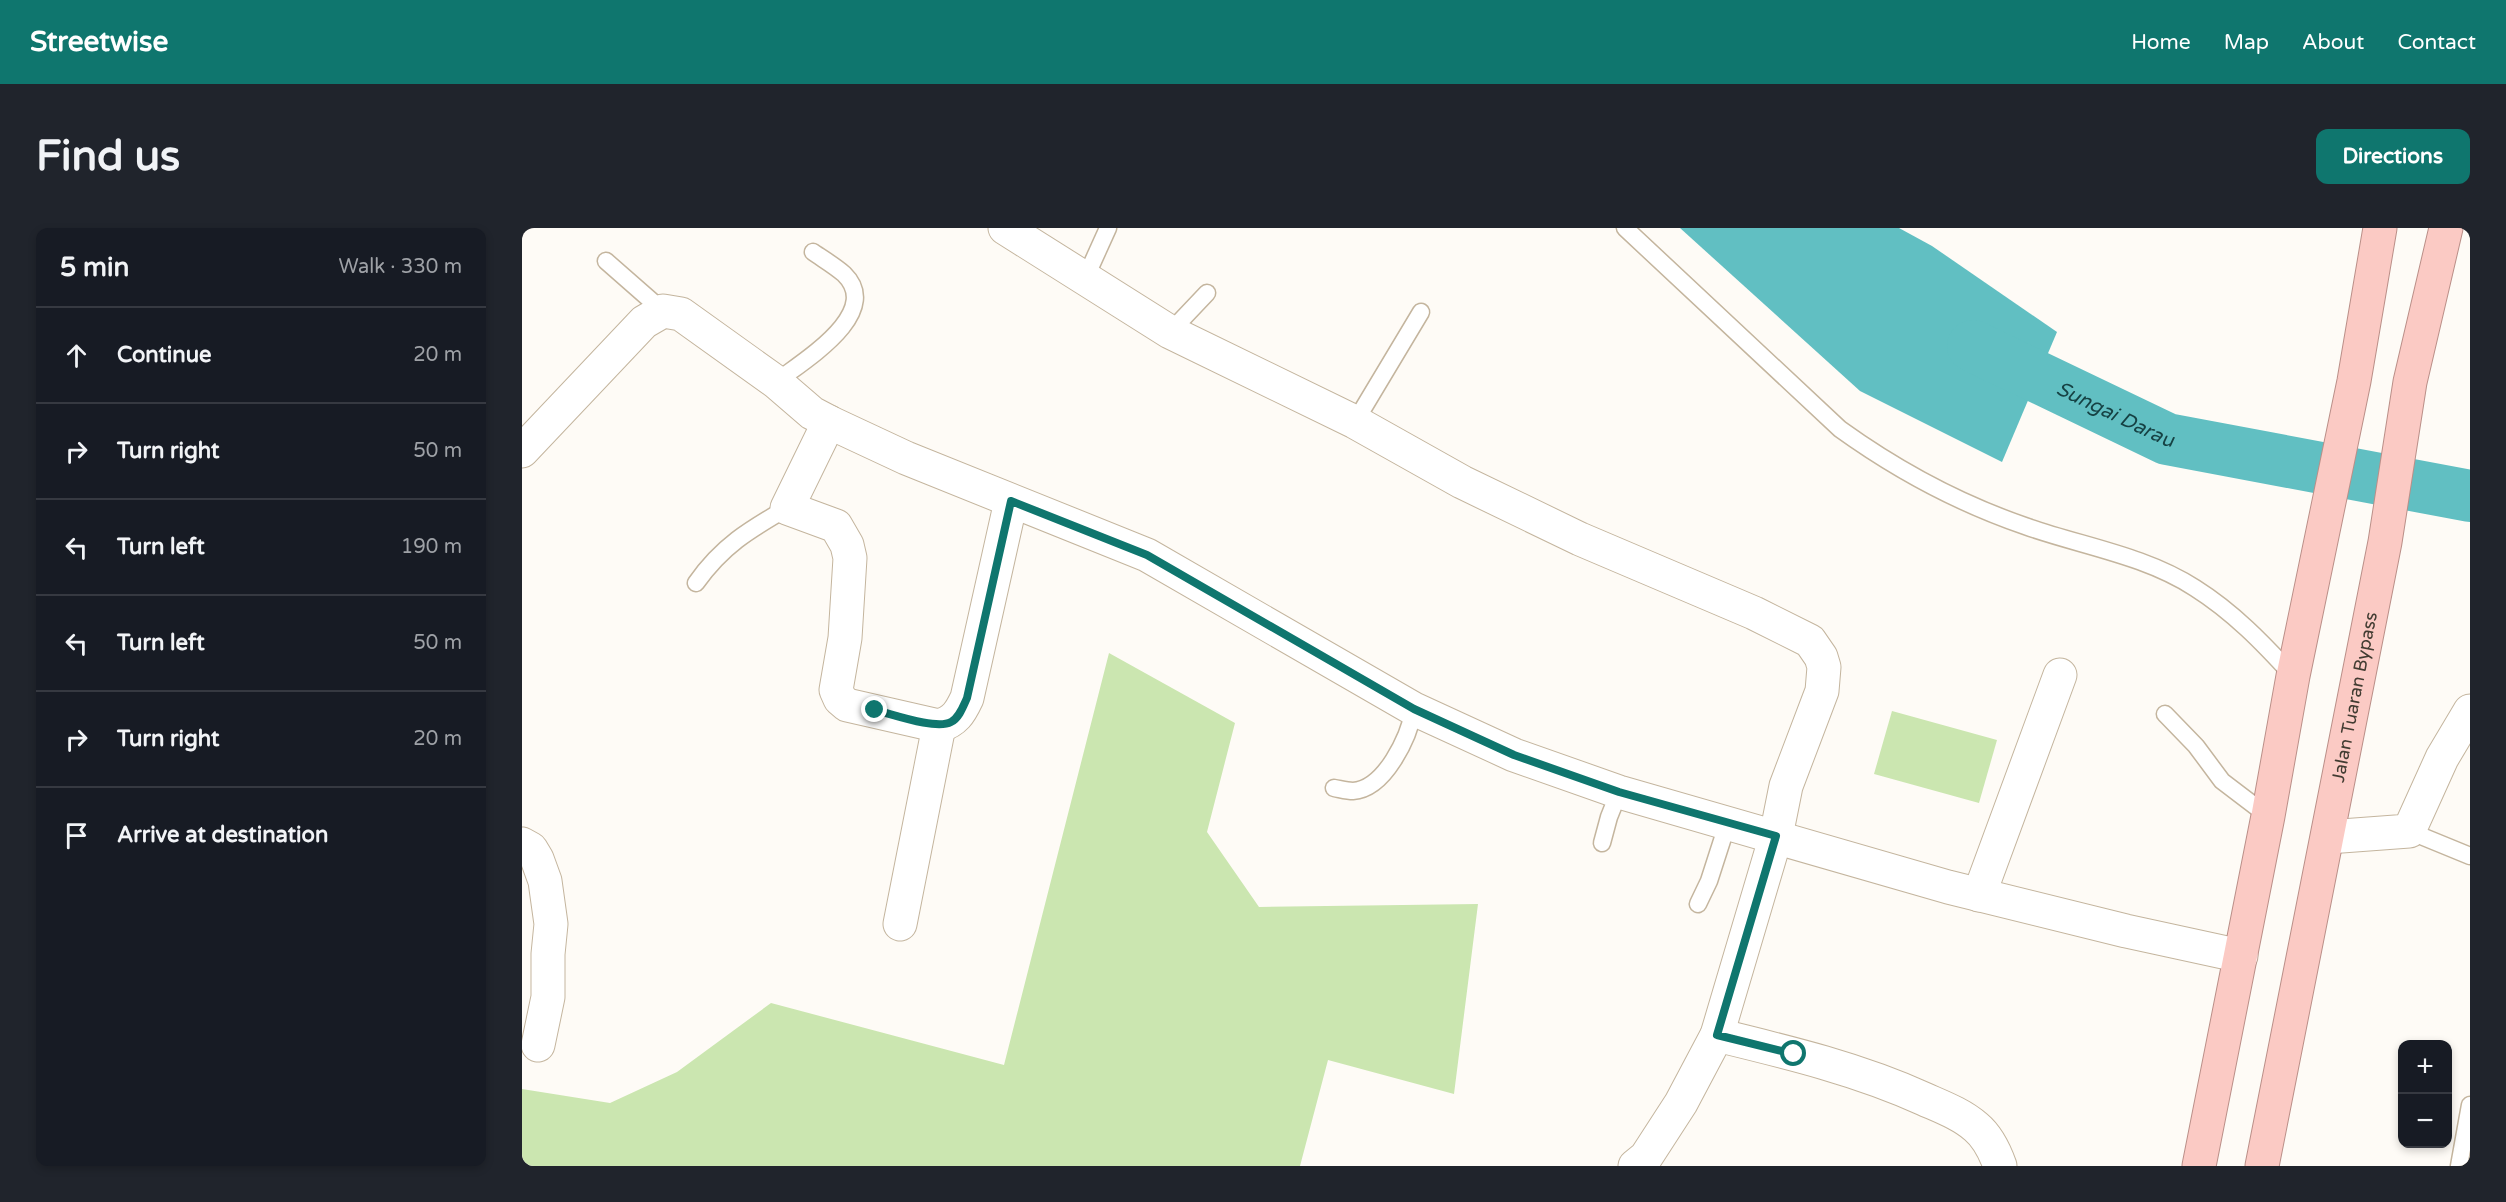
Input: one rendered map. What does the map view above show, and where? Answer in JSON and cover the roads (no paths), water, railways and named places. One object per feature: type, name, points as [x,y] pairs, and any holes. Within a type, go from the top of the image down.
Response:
[{"type":"highway","points":[[2199,1166],[2268,816],[2293,676],[2354,381],[2380,228]]},
{"type":"highway","name":"Jalan Tuaran Bypass","points":[[2262,1166],[2385,542],[2410,382],[2446,228]]},
{"type":"street","points":[[1005,228],[1170,332],[1355,422],[1473,488],[1580,539],[1754,613],[1810,640],[1821,657],[1824,667],[1822,691],[1786,786],[1776,836],[1717,1035],[1681,1103],[1646,1157],[1635,1166]]},
{"type":"street","points":[[522,451],[645,322],[663,311],[681,314],[776,382],[812,413],[906,458],[1147,555],[1414,709],[1514,755],[1619,792],[1979,895],[2241,956]]},
{"type":"street","points":[[829,422],[787,508],[836,525],[847,545],[850,576],[845,638],[836,690],[840,699],[848,705],[939,726],[952,722],[960,714],[967,698],[1011,501]]},
{"type":"street","points":[[1979,895],[2060,675]]},
{"type":"street","points":[[2328,837],[2409,831],[2442,758],[2470,711]]},
{"type":"street","points":[[900,924],[939,726]]},
{"type":"street","points":[[522,844],[531,849],[545,881],[551,924],[548,997],[538,1045]]},
{"type":"street","points":[[1717,1035],[1794,1054],[1888,1083],[1955,1113],[1977,1128],[1988,1139],[2000,1166]]},
{"type":"lane","points":[[1085,279],[1108,228]]},
{"type":"lane","points":[[1624,228],[1840,429],[1874,454],[1944,493],[2024,526],[2142,562],[2194,588],[2254,633],[2293,676]]},
{"type":"lane","points":[[776,382],[837,334],[851,316],[856,296],[845,275],[813,252]]},
{"type":"lane","points":[[606,261],[663,311]]},
{"type":"lane","points":[[1170,332],[1207,293]]},
{"type":"lane","points":[[1355,422],[1421,312]]},
{"type":"lane","points":[[696,583],[711,562],[729,544],[787,508]]},
{"type":"lane","points":[[1334,788],[1354,791],[1370,785],[1386,771],[1411,725],[1414,709]]},
{"type":"lane","points":[[2165,714],[2196,746],[2222,781],[2268,816]]},
{"type":"lane","points":[[1602,843],[1619,792]]},
{"type":"lane","points":[[1698,904],[1709,880],[1728,822]]},
{"type":"lane","points":[[2409,831],[2470,856]]},
{"type":"lane","points":[[2459,1166],[2470,1105]]},
{"type":"water","points":[[1680,228],[1899,228],[1932,246],[2057,332],[2002,462],[1860,391]]},
{"type":"waterway","name":"Sungai Darau","points":[[1973,346],[2167,439],[2470,496]]}]
